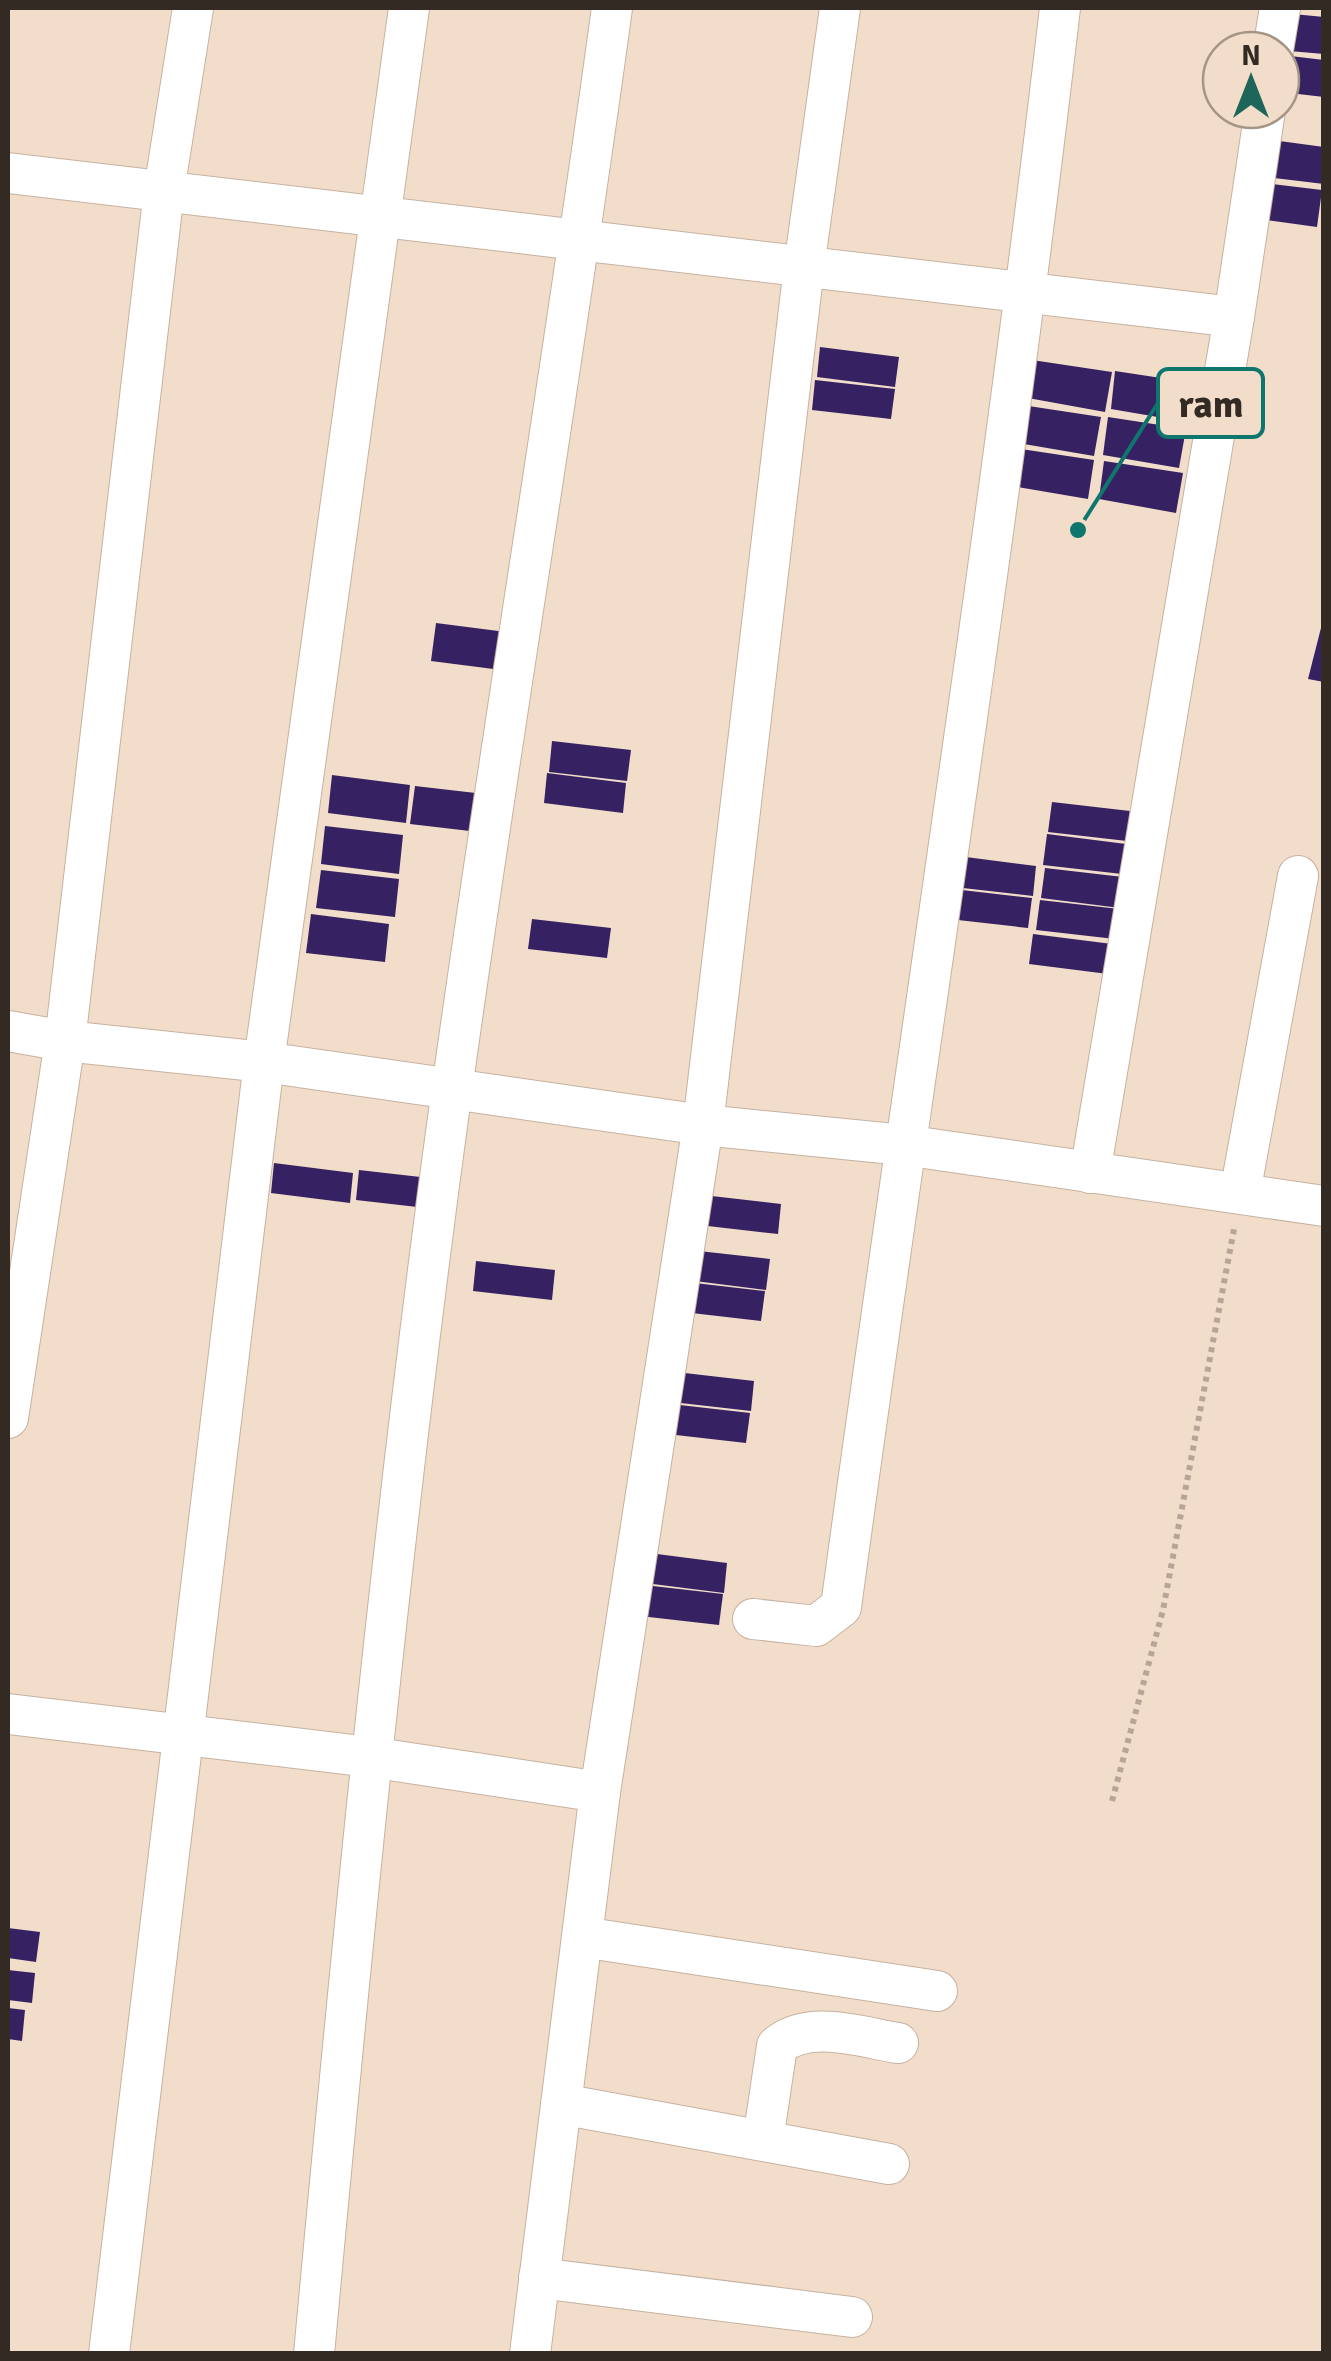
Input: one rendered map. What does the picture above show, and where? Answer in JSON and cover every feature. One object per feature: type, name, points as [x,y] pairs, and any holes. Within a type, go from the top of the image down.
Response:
[{"type":"street","points":[[8,1418],[65,1041],[164,191],[194,8]]},
{"type":"street","points":[[110,2354],[264,1062],[409,8]]},
{"type":"street","points":[[314,2354],[370,1757],[452,1090],[612,8]]},
{"type":"street","points":[[530,2354],[600,1792],[702,1125],[804,267],[840,8]]},
{"type":"street","points":[[753,1619],[816,1626],[841,1607],[1027,294],[1060,8]]},
{"type":"street","points":[[1090,1172],[1234,318],[1261,130]]},
{"type":"street","points":[[8,173],[1234,318]]},
{"type":"street","points":[[1240,1194],[1298,876]]},
{"type":"street","points":[[8,1031],[65,1041],[264,1062],[702,1125],[904,1145],[1324,1206]]},
{"type":"street","points":[[8,1714],[370,1757],[600,1792]]},
{"type":"street","points":[[582,1936],[937,1991]]},
{"type":"street","points":[[763,2140],[777,2046],[790,2035],[810,2030],[898,2042]]},
{"type":"street","points":[[561,2104],[889,2164]]},
{"type":"street","points":[[539,2278],[852,2317]]},
{"type":"path","points":[[1112,1801],[1164,1610],[1240,1194]]},
{"type":"building","points":[[1293,14],[1324,17],[1324,54],[1301,52],[1301,30],[1291,30]]},
{"type":"building","points":[[1301,57],[1324,60],[1324,97],[1301,94]]},
{"type":"building","points":[[1272,140],[1324,147],[1324,184],[1266,177]]},
{"type":"building","points":[[1263,183],[1322,190],[1317,227],[1259,219]]},
{"type":"building","points":[[820,347],[899,357],[895,387],[817,377]]},
{"type":"building","points":[[1032,360],[1112,372],[1105,412],[1028,398]]},
{"type":"building","points":[[1115,371],[1194,383],[1187,422],[1111,409]]},
{"type":"building","points":[[815,380],[895,389],[891,419],[812,410]]},
{"type":"building","points":[[1022,405],[1101,417],[1094,456],[1018,443]]},
{"type":"building","points":[[1108,417],[1186,429],[1179,468],[1103,455]]},
{"type":"building","points":[[1015,448],[1094,460],[1088,499],[1011,486]]},
{"type":"building","points":[[1104,461],[1183,473],[1176,513],[1099,499]]},
{"type":"building","points":[[436,623],[514,633],[509,671],[431,661]]},
{"type":"building","points":[[1324,624],[1324,682],[1308,679]]},
{"type":"building","points":[[552,741],[631,750],[627,781],[549,772]]},
{"type":"building","points":[[547,773],[626,783],[623,813],[544,803]]},
{"type":"building","points":[[332,775],[410,785],[406,823],[328,813]]},
{"type":"building","points":[[415,786],[493,795],[487,833],[410,824]]},
{"type":"building","points":[[1052,802],[1130,811],[1127,841],[1048,832]]},
{"type":"building","points":[[325,826],[403,835],[399,874],[321,864]]},
{"type":"building","points":[[1047,834],[1126,844],[1122,874],[1043,865]]},
{"type":"building","points":[[958,856],[1036,866],[1033,896],[954,887]]},
{"type":"building","points":[[1045,868],[1123,877],[1120,908],[1041,898]]},
{"type":"building","points":[[321,870],[399,879],[395,917],[316,908]]},
{"type":"building","points":[[953,889],[1032,898],[1028,928],[949,919]]},
{"type":"building","points":[[1040,900],[1119,909],[1115,939],[1036,930]]},
{"type":"building","points":[[311,914],[389,924],[385,962],[306,953]]},
{"type":"building","points":[[532,919],[611,928],[607,958],[528,949]]},
{"type":"building","points":[[1033,934],[1112,944],[1108,974],[1029,964]]},
{"type":"building","points":[[274,1163],[353,1173],[350,1203],[271,1193]]},
{"type":"building","points":[[359,1170],[438,1179],[435,1209],[356,1200]]},
{"type":"building","points":[[703,1195],[781,1204],[778,1234],[699,1225]]},
{"type":"building","points":[[690,1250],[770,1259],[766,1290],[687,1280]]},
{"type":"building","points":[[476,1261],[555,1270],[552,1300],[473,1291]]},
{"type":"building","points":[[686,1282],[765,1291],[761,1321],[683,1312]]},
{"type":"building","points":[[676,1372],[754,1381],[751,1411],[672,1402]]},
{"type":"building","points":[[671,1404],[750,1413],[746,1443],[667,1434]]},
{"type":"building","points":[[649,1553],[727,1563],[724,1593],[645,1583]]},
{"type":"building","points":[[644,1585],[723,1594],[719,1625],[640,1616]]},
{"type":"building","points":[[8,1928],[40,1932],[36,1962],[8,1958]]},
{"type":"building","points":[[8,1970],[35,1973],[32,2003],[8,2000]]},
{"type":"building","points":[[8,2008],[25,2010],[22,2041],[8,2039]]},
{"type":"place","name":"ram","points":[[1078,530]]}]
